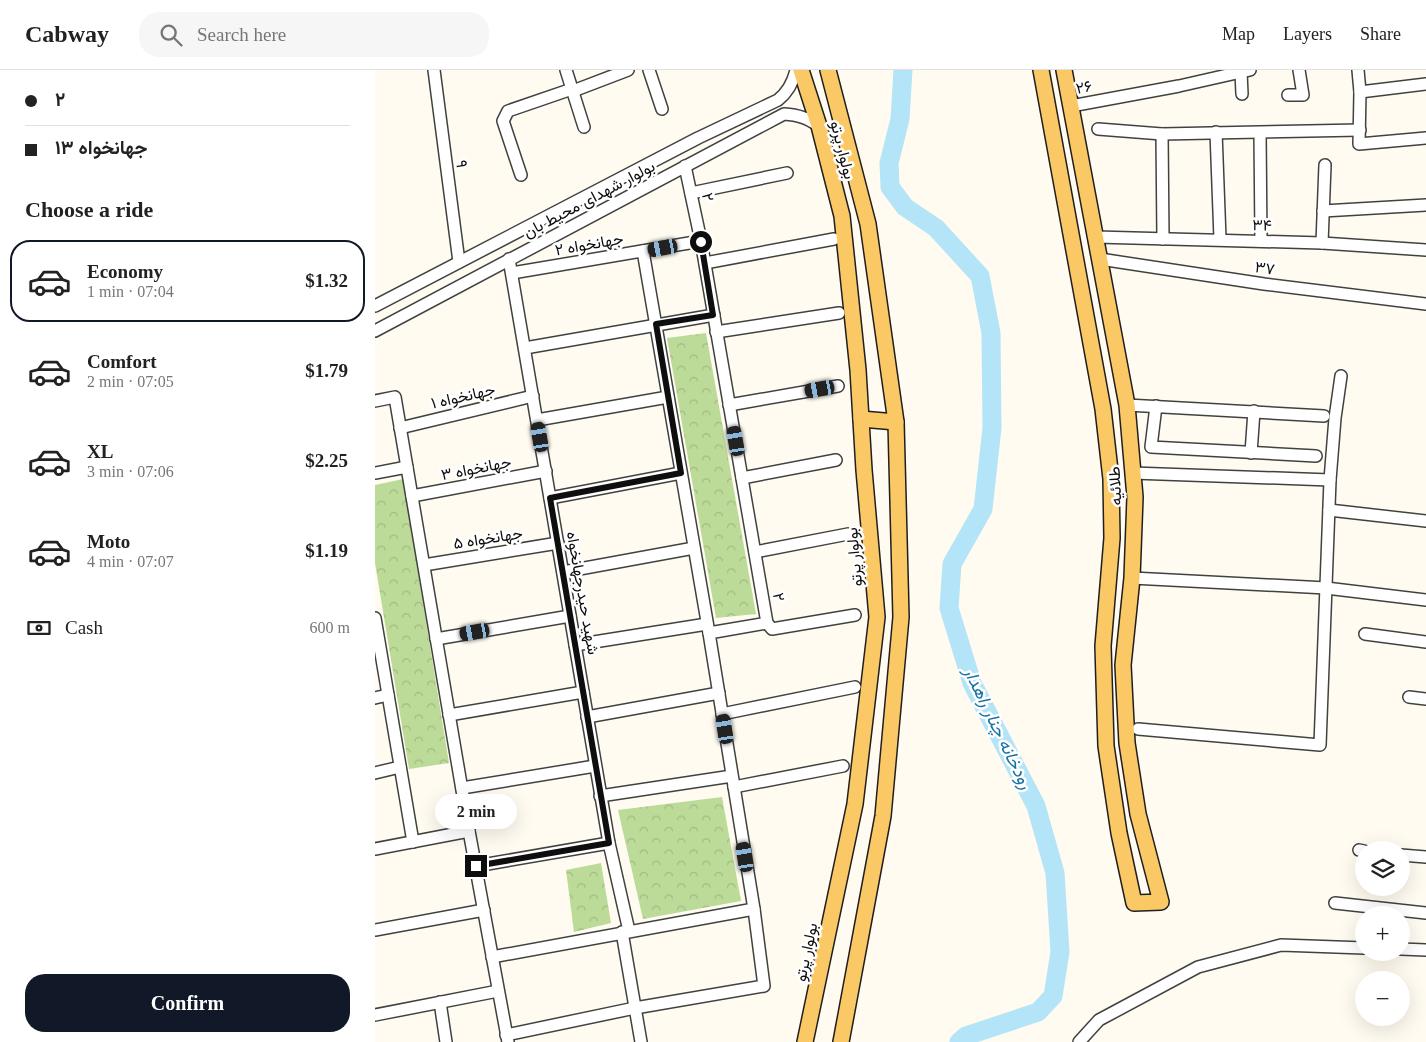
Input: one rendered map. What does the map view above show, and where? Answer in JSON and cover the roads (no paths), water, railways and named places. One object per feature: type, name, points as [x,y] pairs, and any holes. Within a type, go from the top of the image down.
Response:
[{"type":"main road","name":"بولوار پرتو","points":[[801,70],[819,126],[842,216],[858,370],[877,617],[855,804],[805,1042]]},
{"type":"main road","name":"بولوار پرتو","points":[[827,70],[868,224],[896,422],[901,617],[883,816],[841,1042]]},
{"type":"main road","name":"طلائیه","points":[[1041,70],[1103,409],[1111,479],[1112,538],[1103,646],[1106,746],[1119,833],[1133,903],[1161,902],[1138,814],[1127,743],[1123,665],[1132,578],[1135,497],[1127,405],[1071,106],[1068,72]]},
{"type":"main road","points":[[861,419],[896,422]]},
{"type":"street","name":"۹","points":[[434,70],[459,262]]},
{"type":"street","points":[[566,70],[584,127]]},
{"type":"street","points":[[521,175],[503,121],[508,111],[628,70]]},
{"type":"street","points":[[649,70],[662,109]]},
{"type":"street","points":[[781,98],[794,80],[796,70]]},
{"type":"street","points":[[1288,95],[1303,95],[1299,70]]},
{"type":"street","points":[[1358,70],[1360,92],[1359,144],[1426,138]]},
{"type":"street","points":[[1243,94],[1246,71]]},
{"type":"street","name":"۲۶","points":[[1071,106],[1246,71]]},
{"type":"street","points":[[1360,92],[1426,84]]},
{"type":"street","name":"بولوار شهدای محیط بان","points":[[375,306],[690,142],[781,98]]},
{"type":"street","points":[[781,98],[789,100],[792,106],[789,114],[807,117],[819,126]]},
{"type":"street","name":"بولوار شهدای محیط بان","points":[[375,330],[784,114],[789,114]]},
{"type":"street","points":[[1098,129],[1161,134],[1360,130]]},
{"type":"street","points":[[1216,132],[1221,240]]},
{"type":"street","points":[[1259,133],[1261,241]]},
{"type":"street","points":[[1161,134],[1163,239]]},
{"type":"street","points":[[1322,243],[1325,165]]},
{"type":"street","name":"۲","points":[[575,645],[767,622],[705,264],[685,166]]},
{"type":"street","points":[[691,193],[787,173]]},
{"type":"street","points":[[1323,212],[1426,205]]},
{"type":"street","name":"۳۴","points":[[1096,237],[1322,243],[1426,250]]},
{"type":"street","points":[[705,264],[834,239]]},
{"type":"street","name":"جهانخواه ۲","points":[[512,274],[701,242]]},
{"type":"street","points":[[375,401],[395,397],[469,831],[507,1039],[635,1008],[764,986],[754,909],[719,693],[643,251]]},
{"type":"street","name":"۳۷","points":[[1100,258],[1264,284],[1426,304]]},
{"type":"street","name":"شهید حیدرجهانخواه","points":[[509,259],[625,932],[641,1042]]},
{"type":"street","points":[[717,332],[839,313]]},
{"type":"street","points":[[525,348],[713,315]]},
{"type":"street","points":[[1138,729],[1320,745],[1330,480],[1335,418],[1341,376]]},
{"type":"street","points":[[729,405],[838,386]]},
{"type":"street","name":"جهانخواه ۱","points":[[400,428],[533,396]]},
{"type":"street","points":[[537,420],[668,397]]},
{"type":"street","points":[[1127,405],[1324,416]]},
{"type":"street","points":[[1156,406],[1151,447],[1316,456]]},
{"type":"street","points":[[1251,452],[1254,411]]},
{"type":"street","points":[[742,478],[836,460]]},
{"type":"street","points":[[375,473],[407,467]]},
{"type":"street","name":"جهانخواه ۳","points":[[412,496],[546,471]]},
{"type":"street","points":[[550,498],[681,473]]},
{"type":"street","points":[[1133,473],[1330,480]]},
{"type":"street","points":[[1329,510],[1426,521]]},
{"type":"street","points":[[755,552],[848,534]]},
{"type":"street","name":"جهانخواه ۵","points":[[424,565],[558,543]]},
{"type":"street","points":[[563,572],[694,548]]},
{"type":"street","points":[[1132,578],[1326,588],[1426,600]]},
{"type":"street","points":[[767,622],[772,629],[855,615]]},
{"type":"street","points":[[437,639],[570,616]]},
{"type":"street","points":[[375,618],[413,842]]},
{"type":"street","points":[[1365,634],[1426,642]]},
{"type":"street","points":[[722,714],[855,687]]},
{"type":"street","points":[[449,715],[583,692]]},
{"type":"street","points":[[587,717],[719,693]]},
{"type":"street","points":[[375,698],[388,695]]},
{"type":"street","points":[[1409,696],[1426,699]]},
{"type":"street","points":[[462,788],[595,766]]},
{"type":"street","points":[[601,796],[733,782],[843,766]]},
{"type":"street","points":[[375,772],[400,767]]},
{"type":"street","points":[[375,850],[469,831]]},
{"type":"street","points":[[476,866],[609,843]]},
{"type":"street","points":[[1410,856],[1426,857]]},
{"type":"street","points":[[1335,903],[1426,913]]},
{"type":"street","points":[[492,957],[754,909]]},
{"type":"street","points":[[375,930],[484,910]]},
{"type":"street","points":[[1079,1042],[1099,1020],[1198,967],[1281,945],[1355,948]]},
{"type":"street","points":[[1410,949],[1426,950]]},
{"type":"street","points":[[375,1015],[498,991]]},
{"type":"street","points":[[439,1002],[446,1042]]},
{"type":"waterway","name":"رودخانه چنار راهدار","points":[[903,70],[900,119],[889,163],[890,187],[905,207],[936,228],[980,276],[991,333],[992,428],[983,509],[952,564],[949,608],[972,683],[1036,806],[1055,873],[1060,952],[1053,996],[1038,1012],[966,1036],[959,1042]]}]
